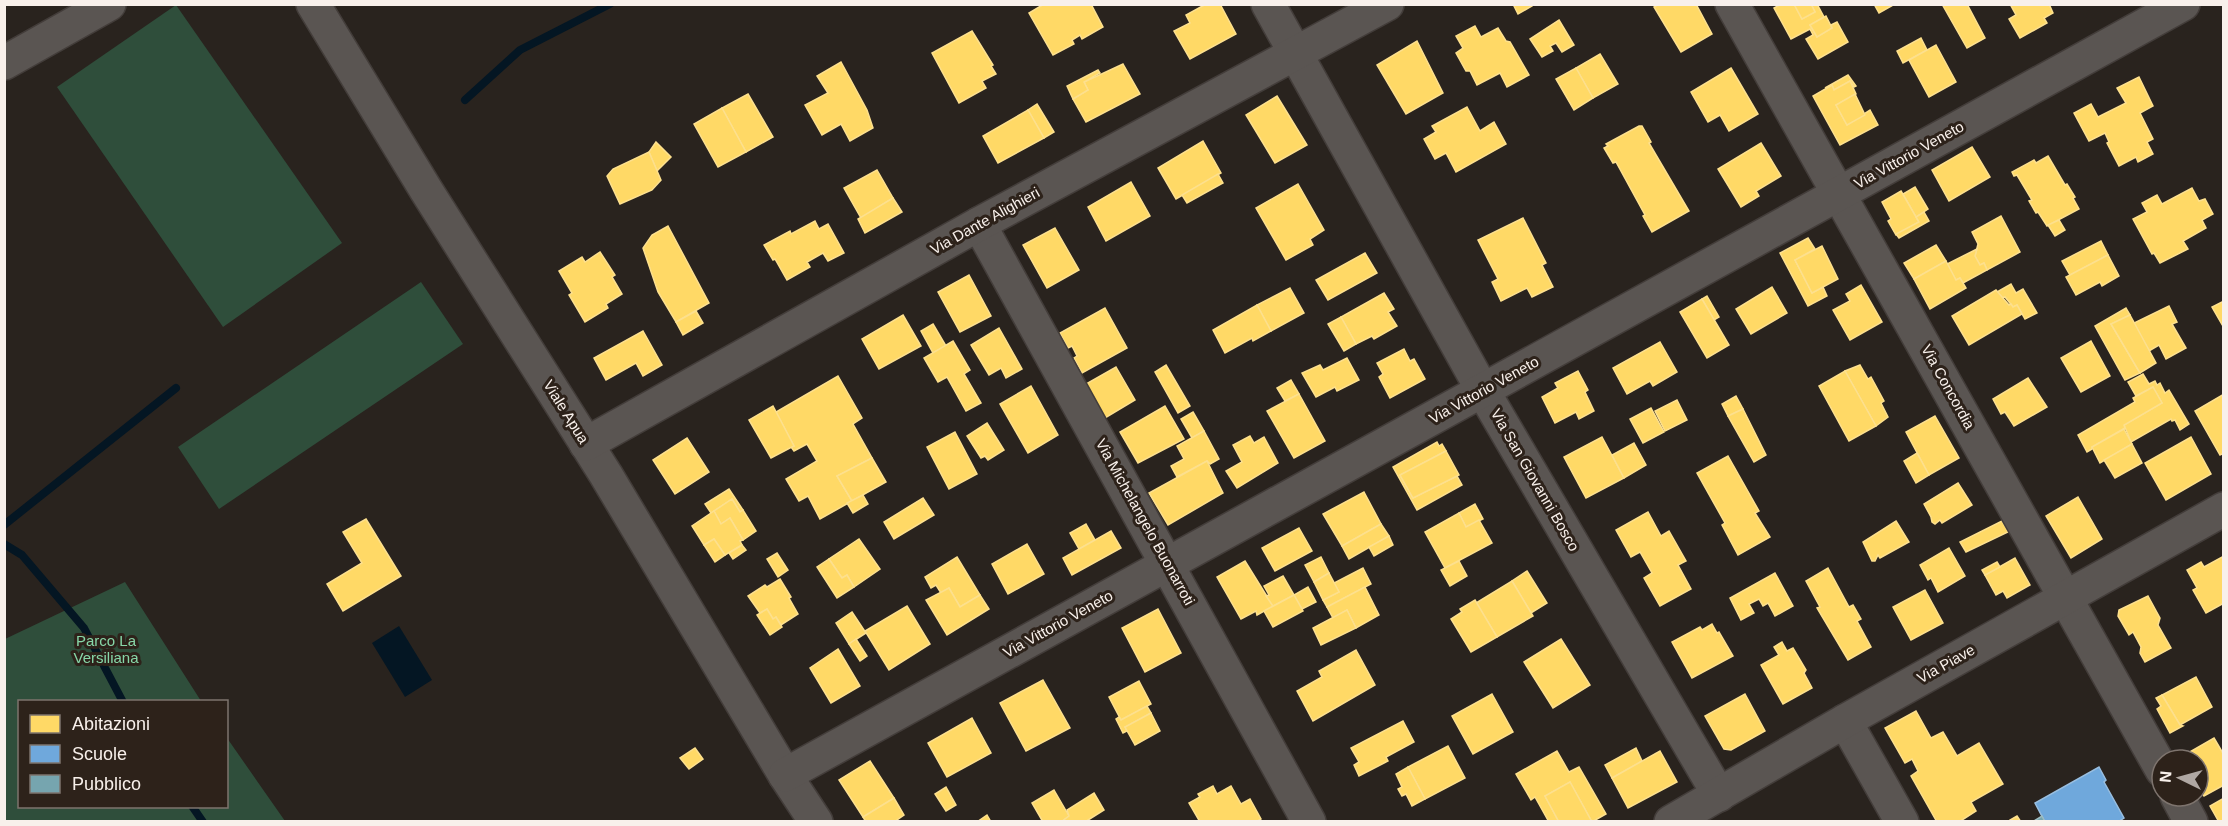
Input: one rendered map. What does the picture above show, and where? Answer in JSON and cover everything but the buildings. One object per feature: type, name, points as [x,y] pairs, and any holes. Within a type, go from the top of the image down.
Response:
[{"type":"street","points":[[4,63],[109,4]]},
{"type":"street","name":"Viale Apua","points":[[313,4],[426,190],[586,444],[784,775],[816,822]]},
{"type":"street","name":"Via San Giovanni Bosco","points":[[1268,4],[1483,391],[1719,795]]},
{"type":"street","name":"Via Dante Alighieri","points":[[586,444],[979,224],[1387,4]]},
{"type":"street","name":"Via Concordia","points":[[1732,4],[2150,748]]},
{"type":"street","name":"Via Vittorio Veneto","points":[[784,775],[2182,4]]},
{"type":"street","name":"Via Michelangelo Buonarroti","points":[[979,224],[1309,822]]},
{"type":"street","name":"Via Piave","points":[[1671,822],[2223,508]]},
{"type":"street","points":[[1845,721],[1902,822]]},
{"type":"street","points":[[2183,808],[2191,822]]},
{"type":"green space","points":[[176,5],[342,243],[223,327],[57,87]]},
{"type":"green space","points":[[421,282],[463,344],[219,509],[178,447]]},
{"type":"green space","name":"Parco La Versiliana","points":[[125,582],[200,700],[18,700],[18,808],[228,808],[228,739],[285,821],[5,821],[5,639]]},
{"type":"water","points":[[399,626],[432,680],[405,697],[372,643]]},
{"type":"waterway","points":[[465,100],[520,50],[610,4]]},
{"type":"waterway","points":[[4,525],[176,388]]},
{"type":"waterway","points":[[4,544],[22,555],[84,628],[122,700]]},
{"type":"waterway","points":[[193,808],[203,822]]}]
